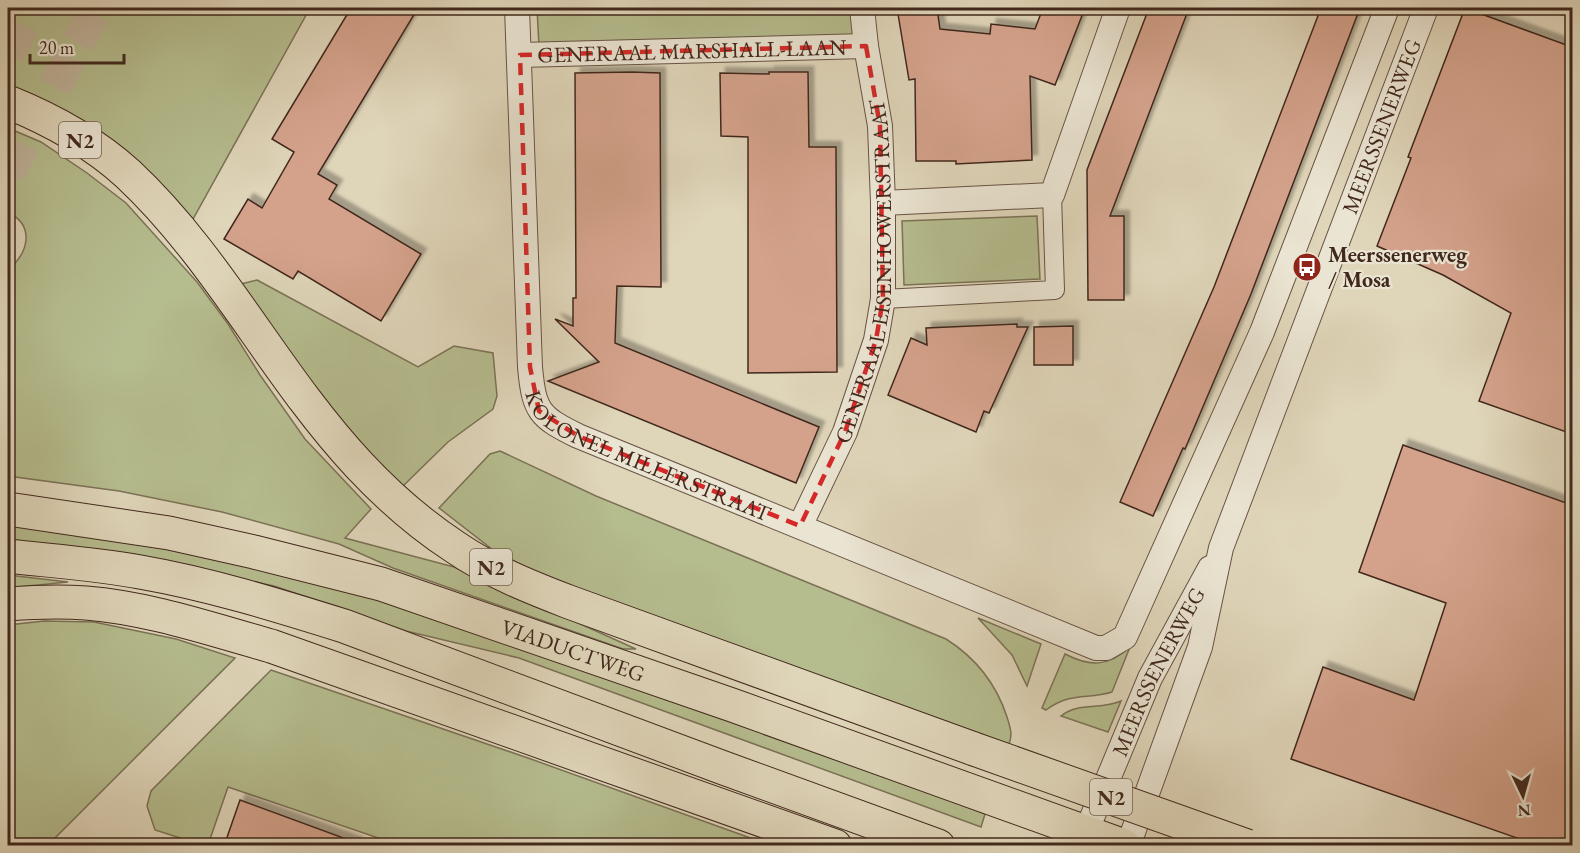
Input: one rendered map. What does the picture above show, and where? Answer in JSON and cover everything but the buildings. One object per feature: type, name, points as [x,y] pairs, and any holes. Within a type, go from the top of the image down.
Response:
[{"type":"main road","name":"N2","points":[[8,102],[74,135],[126,173],[169,217],[208,266],[291,381],[359,465],[415,517],[456,548],[517,581],[569,602],[1247,846]]},
{"type":"main road","name":"VIADUCTWEG","points":[[8,509],[169,533],[381,584],[732,705],[1126,846]]},
{"type":"main road","points":[[8,556],[138,571],[192,582],[290,609],[344,626],[938,846]]},
{"type":"main road","points":[[8,604],[43,601],[76,602],[130,609],[187,622],[271,646],[835,846]]},
{"type":"street","name":"KOLONEL MILLERSTRAAT","points":[[517,8],[530,368],[532,388],[539,411],[547,419],[578,436],[1056,633],[1096,648],[1106,648],[1125,637]]},
{"type":"street","name":"GENERAAL EISENHOWERSTRAAT","points":[[800,526],[845,432],[876,340],[883,299],[880,126],[862,8]]},
{"type":"street","points":[[883,299],[1055,290],[1053,195],[1118,8]]},
{"type":"street","name":"MEERSSENERWEG","points":[[1125,637],[1262,332],[1387,8]]},
{"type":"street","name":"MEERSSENERWEG","points":[[1086,832],[1150,678],[1221,548],[1426,8]]},
{"type":"street","name":"GENERAAL MARSHALL-LAAN","points":[[520,55],[866,46]]},
{"type":"street","points":[[883,203],[1053,195]]},
{"type":"street","points":[[1262,332],[1296,346]]},
{"type":"street","name":"MEERSSENERWEG","points":[[1126,846],[1200,647],[1221,548]]},
{"type":"highlighted area","points":[[866,46],[880,126],[883,299],[876,340],[845,432],[800,526],[578,436],[539,411],[530,367],[520,55]]},
{"type":"green space","points":[[8,8],[310,8],[188,228],[8,88]]},
{"type":"green space","points":[[537,8],[853,8],[854,39],[539,46]]},
{"type":"green space","points":[[8,128],[41,142],[126,203],[197,282],[305,439],[371,509],[345,538],[454,567],[636,649],[623,649],[393,568],[339,544],[222,512],[119,491],[8,476],[8,270],[21,255],[26,240],[22,224],[8,212]]},
{"type":"green space","points":[[1037,216],[1040,279],[904,285],[902,221]]},
{"type":"green space","points":[[257,280],[418,367],[454,346],[493,353],[497,396],[493,409],[448,442],[403,486],[352,441],[241,284]]},
{"type":"green space","points":[[500,451],[596,496],[946,639],[967,654],[991,682],[1009,724],[1011,734],[1009,744],[543,577],[497,553],[439,508],[490,454]]},
{"type":"green space","points":[[8,525],[121,542],[271,570],[391,603],[933,793],[985,814],[981,827],[519,658],[406,631],[274,586],[146,559],[8,539]]},
{"type":"green space","points":[[8,575],[68,582],[8,588]]},
{"type":"green space","points":[[978,618],[1041,644],[1027,686],[1012,655]]},
{"type":"green space","points":[[44,621],[94,622],[176,639],[235,658],[48,845],[15,845],[8,817],[8,625]]},
{"type":"green space","points":[[1130,647],[1112,692],[1072,698],[1046,710],[1042,708],[1065,654],[1083,661],[1099,663],[1122,654]]},
{"type":"green space","points":[[271,670],[528,758],[770,845],[399,845],[228,787],[208,845],[155,830],[147,806],[151,791]]},
{"type":"green space","points":[[1121,701],[1108,732],[1061,716],[1082,707]]},
{"type":"tunnel","points":[[8,54],[32,8]]},
{"type":"tunnel","points":[[8,173],[97,8]]},
{"type":"place","name":"Meerssenerweg / Mosa","points":[[1307,267]]}]
